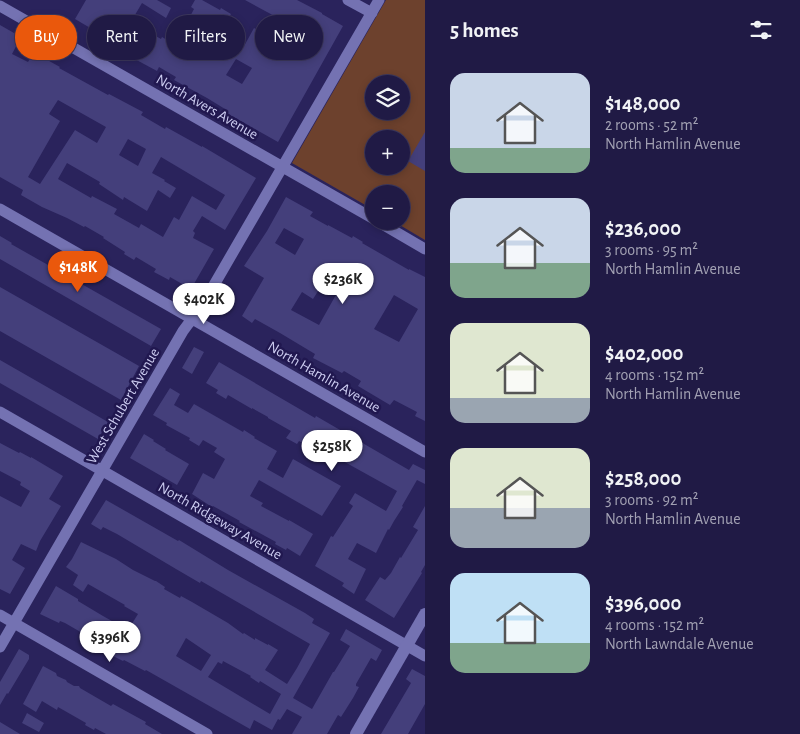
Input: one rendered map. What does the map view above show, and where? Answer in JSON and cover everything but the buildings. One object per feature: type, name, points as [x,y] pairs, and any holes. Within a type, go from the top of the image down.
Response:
[{"type":"main road","points":[[356,734],[425,614]]},
{"type":"street","points":[[348,0],[372,13]]},
{"type":"street","name":"West Schubert Avenue","points":[[0,647],[379,0]]},
{"type":"street","name":"North Avers Avenue","points":[[0,6],[365,214]]},
{"type":"street","name":"North Hamlin Avenue","points":[[0,209],[425,452]]},
{"type":"street","points":[[392,230],[425,249]]},
{"type":"street","name":"North Ridgeway Avenue","points":[[0,412],[425,656]]},
{"type":"street","points":[[0,615],[206,734]]},
{"type":"shaded area","points":[[386,0],[425,0],[425,240],[408,230],[410,230],[410,185],[365,185],[365,205],[292,163]]}]
